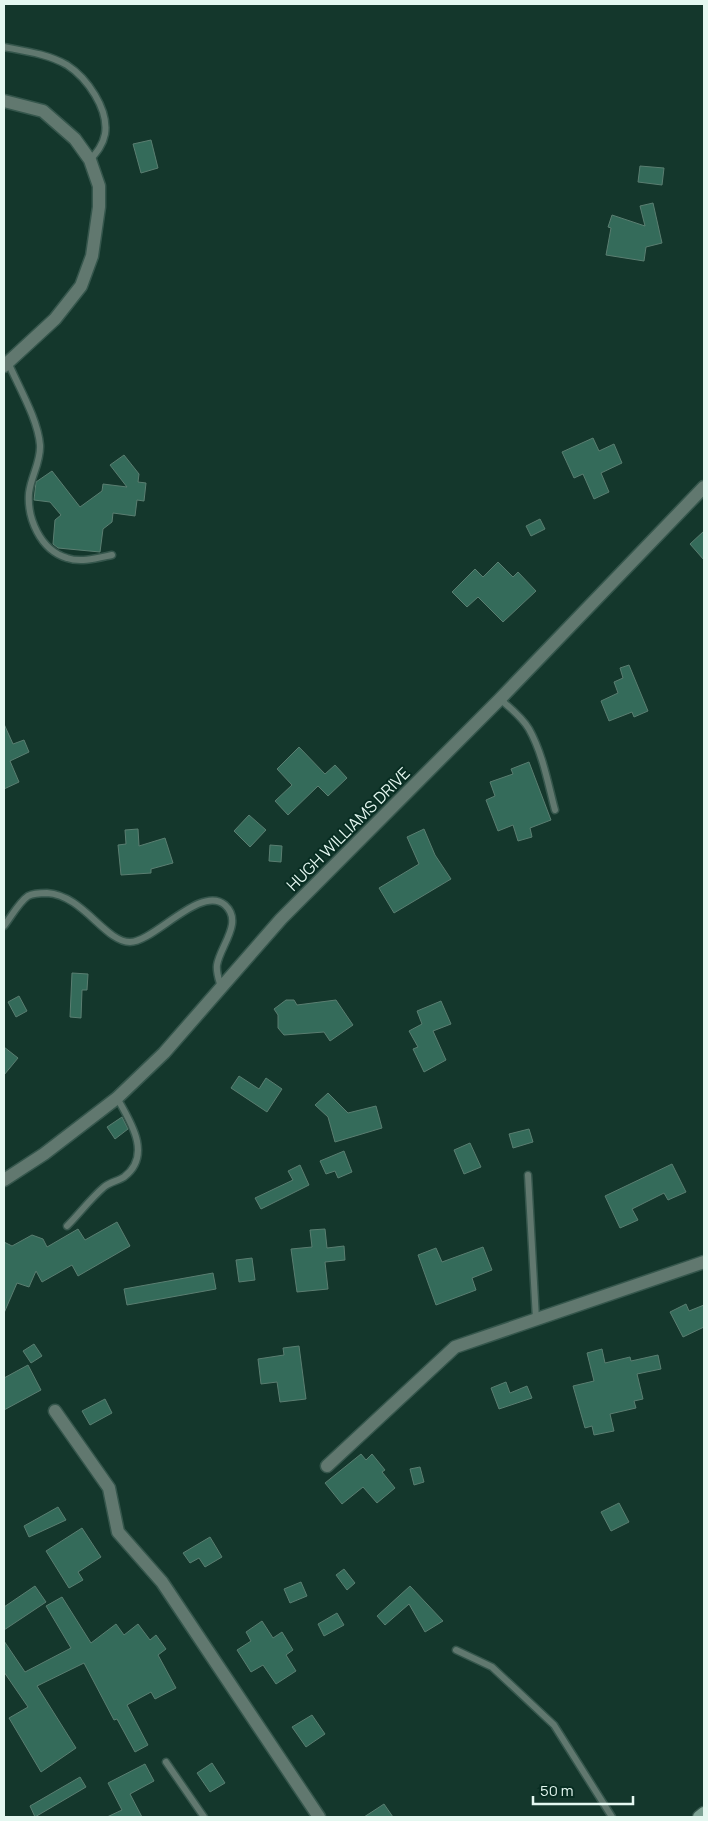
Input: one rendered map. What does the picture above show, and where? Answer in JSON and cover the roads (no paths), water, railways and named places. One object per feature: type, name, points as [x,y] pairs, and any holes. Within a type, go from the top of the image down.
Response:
[{"type":"street","points":[[4,101],[43,111],[75,139],[90,160],[99,186],[100,207],[92,256],[81,286],[54,319],[6,364]]},
{"type":"street","name":"HUGH WILLIAMS DRIVE","points":[[4,1180],[44,1154],[117,1098],[164,1054],[281,919],[500,699],[704,487]]},
{"type":"street","points":[[327,1466],[455,1347],[704,1262]]},
{"type":"street","points":[[55,1411],[108,1488],[118,1532],[162,1582],[319,1817]]},
{"type":"street","points":[[699,1817],[704,1813]]},
{"type":"lane","points":[[4,47],[42,55],[67,65],[91,89],[100,105],[106,132],[102,146],[90,160]]},
{"type":"lane","points":[[6,364],[35,426],[40,443],[40,458],[29,491],[29,510],[34,526],[48,546],[66,558],[88,560],[112,555]]},
{"type":"lane","points":[[500,699],[517,714],[529,729],[542,759],[556,810]]},
{"type":"lane","points":[[4,926],[27,897],[39,893],[59,894],[78,904],[120,940],[130,942],[142,939],[195,904],[217,901],[225,905],[232,918],[230,934],[217,963],[217,973],[221,988]]},
{"type":"lane","points":[[67,1226],[104,1187],[124,1178],[131,1170],[138,1155],[139,1142],[134,1128],[117,1098]]},
{"type":"lane","points":[[528,1174],[536,1319]]},
{"type":"lane","points":[[456,1650],[492,1667],[554,1725],[612,1817]]},
{"type":"lane","points":[[166,1762],[204,1817]]}]
